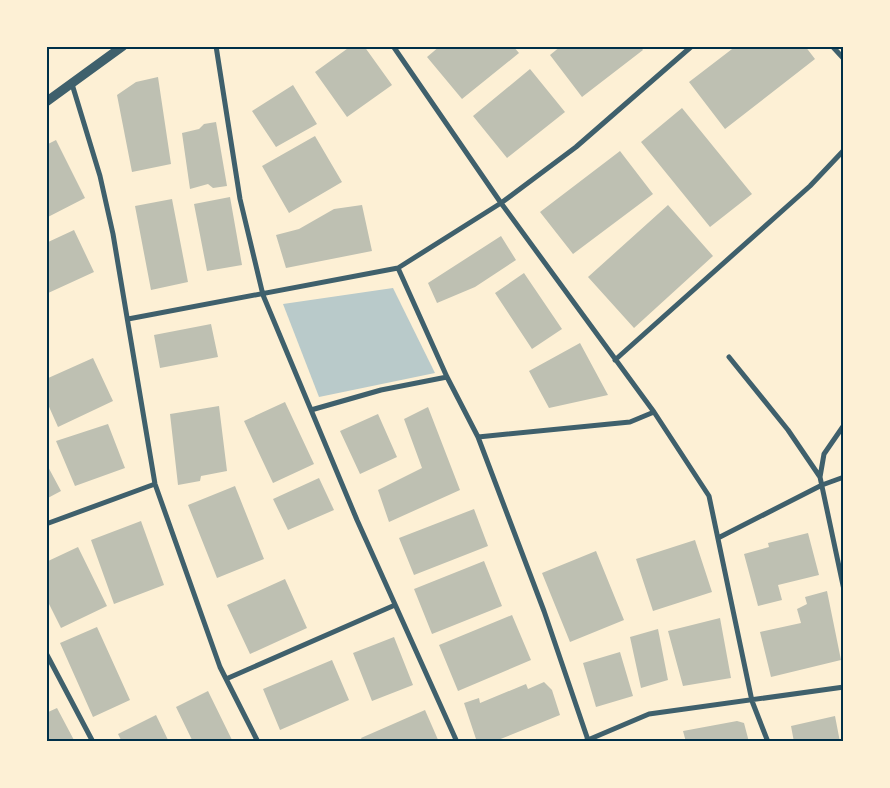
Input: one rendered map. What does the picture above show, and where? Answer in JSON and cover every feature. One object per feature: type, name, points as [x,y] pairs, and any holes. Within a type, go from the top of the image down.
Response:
[{"type":"street","points":[[46,102],[123,46]]},
{"type":"street","points":[[216,46],[240,199],[263,295],[395,605],[457,742]]},
{"type":"street","points":[[393,46],[502,203],[654,412],[709,496],[752,701],[768,742]]},
{"type":"street","points":[[128,319],[398,268],[502,203],[576,147],[692,46]]},
{"type":"street","points":[[832,46],[844,59]]},
{"type":"street","points":[[72,84],[100,176],[128,319],[155,484],[226,679],[258,742]]},
{"type":"street","points":[[615,360],[810,186],[844,150]]},
{"type":"street","points":[[398,268],[447,377],[478,437],[544,611],[585,741],[650,714],[844,687]]},
{"type":"street","points":[[730,357],[788,430],[820,477],[844,590]]},
{"type":"street","points":[[311,410],[381,390],[447,377]]},
{"type":"street","points":[[478,437],[630,422],[654,412]]},
{"type":"street","points":[[820,477],[824,454],[844,425]]},
{"type":"street","points":[[718,538],[822,485],[844,477]]},
{"type":"street","points":[[46,524],[155,484]]},
{"type":"street","points":[[226,679],[395,605]]},
{"type":"street","points":[[46,654],[93,742]]},
{"type":"shaded area","points":[[393,288],[435,373],[319,397],[283,304]]},
{"type":"building","points":[[351,46],[364,46],[392,85],[347,117],[315,72]]},
{"type":"building","points":[[440,46],[513,46],[519,53],[462,99],[427,57]]},
{"type":"building","points":[[561,46],[640,46],[643,50],[582,97],[550,55]]},
{"type":"building","points":[[736,46],[805,46],[815,59],[725,129],[689,82]]},
{"type":"building","points":[[530,69],[565,112],[507,158],[473,116]]},
{"type":"building","points":[[158,77],[171,164],[132,172],[117,95],[136,82]]},
{"type":"building","points":[[293,85],[317,124],[276,147],[252,111]]},
{"type":"building","points":[[682,108],[752,194],[710,227],[641,142]]},
{"type":"building","points":[[216,122],[227,186],[213,188],[208,184],[190,189],[182,133],[199,129],[204,124]]},
{"type":"building","points":[[315,136],[342,182],[289,213],[262,166]]},
{"type":"building","points":[[56,140],[85,198],[46,218],[46,145]]},
{"type":"building","points":[[620,151],[653,194],[573,254],[540,212]]},
{"type":"building","points":[[230,197],[242,265],[207,271],[194,204]]},
{"type":"building","points":[[172,199],[188,282],[151,290],[135,206]]},
{"type":"building","points":[[362,205],[372,251],[286,268],[276,235],[299,229],[334,209]]},
{"type":"building","points":[[668,205],[713,256],[634,328],[588,277]]},
{"type":"building","points":[[74,230],[94,272],[46,294],[46,243]]},
{"type":"building","points":[[501,236],[516,260],[475,287],[437,303],[428,283]]},
{"type":"building","points":[[524,273],[562,329],[532,349],[495,293]]},
{"type":"building","points":[[211,324],[218,357],[160,368],[154,335]]},
{"type":"building","points":[[580,343],[608,395],[549,408],[529,371]]},
{"type":"building","points":[[93,358],[113,401],[58,427],[46,400],[46,379]]},
{"type":"building","points":[[285,402],[314,464],[273,483],[244,421]]},
{"type":"building","points":[[219,406],[227,471],[201,476],[200,481],[178,485],[170,414]]},
{"type":"building","points":[[428,407],[460,490],[389,522],[378,490],[422,468],[404,419]]},
{"type":"building","points":[[378,414],[397,457],[360,474],[340,431]]},
{"type":"building","points":[[108,424],[125,468],[75,486],[56,441]]},
{"type":"building","points":[[46,463],[61,491],[46,499]]},
{"type":"building","points":[[319,478],[334,510],[288,530],[273,499]]},
{"type":"building","points":[[235,486],[264,559],[217,578],[188,505]]},
{"type":"building","points":[[474,509],[488,546],[414,575],[399,538]]},
{"type":"building","points":[[141,521],[164,585],[114,604],[91,540]]},
{"type":"building","points":[[808,533],[819,575],[778,585],[782,600],[758,606],[744,554],[769,547],[768,543]]},
{"type":"building","points":[[695,540],[712,592],[653,611],[636,559]]},
{"type":"building","points":[[78,547],[107,606],[61,628],[46,598],[46,562]]},
{"type":"building","points":[[596,551],[624,620],[570,642],[542,573]]},
{"type":"building","points":[[484,561],[502,606],[432,634],[414,589]]},
{"type":"building","points":[[285,579],[307,628],[250,654],[227,605]]},
{"type":"building","points":[[827,591],[841,660],[771,677],[760,632],[801,623],[797,609],[807,604],[805,597]]},
{"type":"building","points":[[512,615],[531,660],[458,691],[439,645]]},
{"type":"building","points":[[720,618],[731,678],[683,686],[668,631]]},
{"type":"building","points":[[97,627],[130,700],[93,717],[60,643]]},
{"type":"building","points":[[658,629],[668,680],[641,688],[630,637]]},
{"type":"building","points":[[394,637],[413,685],[372,701],[353,653]]},
{"type":"building","points":[[620,652],[633,696],[596,707],[583,663]]},
{"type":"building","points":[[332,660],[349,700],[280,730],[263,689]]},
{"type":"building","points":[[544,682],[552,690],[560,715],[493,742],[477,742],[464,703],[479,698],[480,703],[526,684],[528,689]]},
{"type":"building","points":[[208,691],[233,742],[193,742],[176,707]]},
{"type":"building","points":[[57,708],[75,742],[46,742],[46,713]]},
{"type":"building","points":[[425,710],[439,742],[363,742],[361,738]]},
{"type":"building","points":[[156,715],[169,742],[122,742],[118,734]]},
{"type":"building","points":[[835,716],[840,742],[794,742],[791,726]]},
{"type":"building","points":[[737,721],[744,723],[749,742],[686,742],[683,731]]}]
